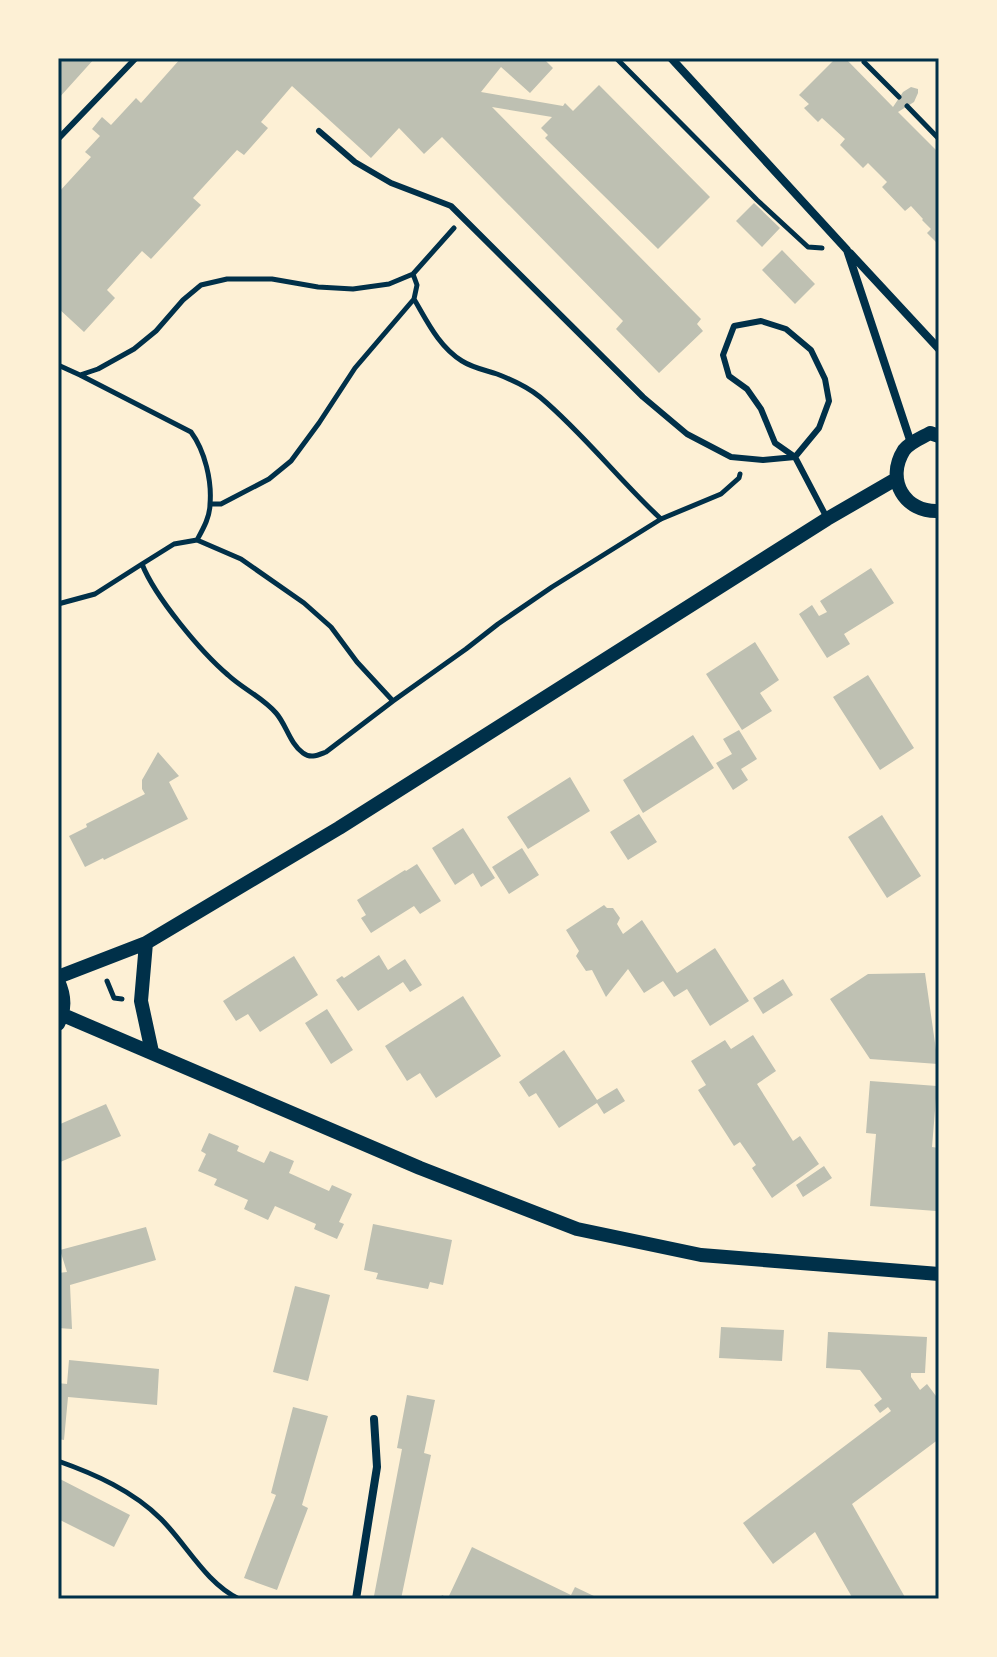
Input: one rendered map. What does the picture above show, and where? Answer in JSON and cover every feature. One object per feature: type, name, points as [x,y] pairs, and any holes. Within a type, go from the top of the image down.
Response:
[{"type":"street","points":[[671,58],[939,349]]},
{"type":"street","points":[[847,250],[911,443]]},
{"type":"street","points":[[939,436],[930,433],[911,443],[897,466],[896,479],[901,493],[909,502],[923,510],[939,511]]},
{"type":"street","points":[[896,479],[827,519],[339,828],[146,943],[58,979],[64,996],[60,1020],[152,1052],[420,1168],[577,1229],[701,1255],[939,1274]]},
{"type":"street","points":[[146,943],[141,1001],[152,1052]]},
{"type":"street","points":[[356,1599],[377,1467],[374,1419]]},
{"type":"lane","points":[[58,139],[136,58]]},
{"type":"lane","points":[[319,131],[355,162],[391,183],[451,206],[643,397],[687,434],[731,457],[763,460],[795,457],[819,428],[829,401],[825,379],[811,350],[786,329],[761,321],[734,326],[723,355],[729,376],[747,389],[761,409],[775,443],[795,457],[827,519]]},
{"type":"path","points":[[616,58],[803,242]]},
{"type":"path","points":[[864,62],[899,97]]},
{"type":"path","points":[[907,106],[939,139]]},
{"type":"path","points":[[80,375],[98,369],[134,349],[201,285],[227,279],[272,279],[353,289],[389,284],[413,274],[463,217]]},
{"type":"path","points":[[211,504],[221,504],[269,479],[291,461],[355,368],[414,299],[417,285],[413,274]]},
{"type":"path","points":[[414,299],[443,345],[461,360],[538,395],[661,519]]},
{"type":"path","points":[[58,373],[60,365],[191,432],[199,443],[208,475],[211,504],[197,540]]},
{"type":"path","points":[[142,564],[156,592],[203,651],[229,676],[262,699],[278,715],[297,747],[305,755],[314,757],[326,752],[498,624],[598,557],[661,519],[721,494],[739,478],[747,458]]},
{"type":"path","points":[[58,604],[95,594],[174,544],[197,540],[241,559],[304,603],[331,627],[357,662],[393,701]]},
{"type":"path","points":[[98,962],[114,998],[141,1001]]},
{"type":"path","points":[[58,1461],[89,1472],[130,1493],[161,1518],[206,1573],[239,1599]]},
{"type":"building","points":[[58,58],[95,58],[58,99]]},
{"type":"building","points":[[181,58],[543,58],[553,68],[530,93],[501,67],[481,92],[563,106],[565,103],[573,111],[599,85],[710,197],[658,249],[545,138],[548,135],[541,128],[552,117],[492,107],[701,319],[697,324],[703,331],[659,373],[616,329],[623,321],[442,137],[424,154],[399,128],[371,158],[292,86],[261,122],[268,128],[244,155],[237,150],[193,198],[201,205],[151,259],[142,251],[107,290],[115,298],[84,332],[58,308],[58,193],[91,157],[85,152],[100,136],[92,129],[102,117],[111,125],[136,98],[141,103]]},
{"type":"building","points":[[836,58],[845,58],[893,107],[903,92],[911,87],[918,89],[914,102],[898,112],[939,153],[939,245],[927,233],[931,229],[911,206],[905,211],[882,187],[887,182],[868,163],[863,168],[840,145],[845,139],[822,118],[818,122],[804,108],[809,104],[799,95]]},
{"type":"building","points":[[754,203],[780,228],[762,247],[736,221]]},
{"type":"building","points":[[782,250],[815,284],[795,304],[762,270]]},
{"type":"building","points":[[871,568],[894,603],[844,634],[850,644],[827,658],[799,614],[812,605],[819,616],[827,612],[820,601]]},
{"type":"building","points":[[755,642],[779,680],[760,693],[772,711],[742,730],[706,674]]},
{"type":"building","points":[[868,675],[914,748],[880,770],[833,697]]},
{"type":"building","points":[[739,730],[757,759],[741,769],[748,780],[733,790],[716,763],[732,754],[723,739]]},
{"type":"building","points":[[693,735],[714,768],[643,813],[623,780]]},
{"type":"building","points":[[158,752],[179,776],[169,782],[188,819],[85,867],[69,836],[145,794],[142,780]]},
{"type":"building","points":[[570,777],[590,811],[528,849],[507,817]]},
{"type":"building","points":[[639,814],[657,842],[628,860],[610,832]]},
{"type":"building","points":[[882,815],[921,876],[887,898],[848,837]]},
{"type":"building","points":[[463,828],[495,878],[481,887],[473,873],[455,885],[432,848]]},
{"type":"building","points":[[522,848],[539,875],[509,894],[492,867]]},
{"type":"building","points":[[417,864],[441,901],[420,914],[414,906],[371,933],[361,918],[366,915],[357,900]]},
{"type":"building","points":[[604,905],[613,908],[620,918],[617,924],[623,934],[642,920],[677,973],[715,948],[749,1001],[710,1026],[687,989],[674,997],[663,981],[644,993],[628,969],[606,997],[592,970],[586,971],[576,956],[579,951],[566,930]]},
{"type":"building","points":[[379,955],[388,970],[405,959],[422,985],[410,992],[403,982],[358,1011],[336,980]]},
{"type":"building","points":[[294,956],[318,995],[260,1032],[248,1014],[236,1021],[223,1001]]},
{"type":"building","points":[[925,973],[938,1064],[870,1059],[830,999],[868,974]]},
{"type":"building","points":[[783,979],[793,995],[763,1014],[753,998]]},
{"type":"building","points":[[463,996],[501,1056],[436,1098],[420,1073],[407,1081],[385,1046]]},
{"type":"building","points":[[327,1009],[353,1050],[331,1064],[305,1023]]},
{"type":"building","points":[[753,1035],[776,1071],[757,1084],[793,1141],[800,1136],[819,1164],[772,1198],[752,1168],[756,1165],[740,1142],[734,1146],[698,1090],[706,1085],[691,1061],[725,1040],[731,1049]]},
{"type":"building","points":[[564,1050],[597,1100],[617,1088],[625,1101],[604,1114],[597,1103],[559,1128],[536,1093],[529,1097],[519,1082]]},
{"type":"building","points":[[870,1081],[937,1086],[932,1147],[939,1148],[936,1211],[870,1206],[876,1134],[866,1133]]},
{"type":"building","points":[[106,1104],[121,1136],[58,1163],[58,1125]]},
{"type":"building","points":[[209,1133],[239,1146],[237,1151],[264,1163],[270,1151],[294,1161],[289,1173],[329,1191],[332,1185],[352,1194],[339,1222],[344,1224],[337,1239],[314,1229],[316,1224],[275,1206],[268,1220],[244,1209],[248,1200],[214,1185],[217,1179],[198,1171],[206,1154],[201,1151]]},
{"type":"building","points":[[824,1166],[832,1178],[803,1197],[796,1185]]},
{"type":"building","points":[[373,1224],[452,1240],[443,1285],[430,1282],[428,1289],[376,1279],[378,1273],[364,1270]]},
{"type":"building","points":[[146,1227],[156,1260],[70,1285],[72,1329],[58,1328],[58,1273],[67,1272],[60,1250]]},
{"type":"building","points":[[295,1286],[330,1295],[308,1381],[273,1372]]},
{"type":"building","points":[[721,1327],[784,1330],[782,1361],[719,1358]]},
{"type":"building","points":[[828,1332],[927,1337],[925,1373],[911,1373],[911,1377],[920,1390],[927,1384],[939,1400],[939,1439],[852,1504],[906,1599],[853,1599],[815,1532],[773,1564],[743,1523],[891,1411],[888,1407],[880,1413],[874,1405],[882,1399],[860,1370],[826,1368]]},
{"type":"building","points":[[69,1360],[159,1369],[157,1405],[68,1397],[64,1440],[58,1439],[58,1383],[67,1384]]},
{"type":"building","points":[[407,1395],[435,1400],[424,1453],[431,1455],[401,1599],[393,1599],[374,1596],[402,1449],[397,1448]]},
{"type":"building","points":[[293,1407],[328,1416],[302,1505],[308,1508],[277,1590],[244,1578],[276,1495],[271,1493]]},
{"type":"building","points":[[58,1478],[130,1515],[114,1547],[58,1519]]},
{"type":"building","points":[[472,1547],[571,1595],[575,1587],[596,1597],[440,1599],[442,1595],[448,1598]]}]
